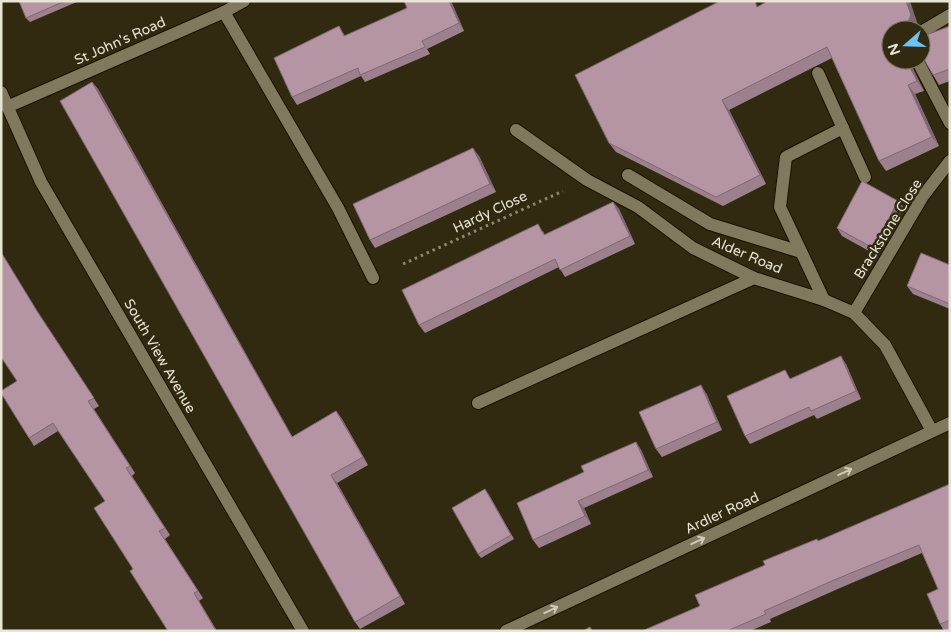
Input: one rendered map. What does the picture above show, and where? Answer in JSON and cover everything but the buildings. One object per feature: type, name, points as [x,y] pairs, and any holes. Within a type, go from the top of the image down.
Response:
[{"type":"street","name":"St John's Road","points":[[7,107],[224,12],[244,1]]},
{"type":"street","points":[[224,12],[338,208],[373,278]]},
{"type":"street","points":[[931,26],[950,15]]},
{"type":"street","points":[[922,70],[950,123]]},
{"type":"street","points":[[818,73],[865,177]]},
{"type":"street","name":"South View Avenue","points":[[1,92],[41,182],[303,631]]},
{"type":"street","points":[[824,300],[780,207],[786,157],[843,128]]},
{"type":"street","name":"Alder Road","points":[[516,130],[587,180],[638,207],[693,248],[754,278],[824,300],[854,313],[886,345],[932,431]]},
{"type":"street","name":"Brackstone Close","points":[[854,313],[923,196],[950,162]]},
{"type":"street","points":[[628,175],[710,224],[801,252]]},
{"type":"street","points":[[478,403],[754,278]]},
{"type":"street","name":"Ardler Road","points":[[506,631],[950,423]]},
{"type":"path","name":"Hardy Close","points":[[402,264],[587,180]]}]
